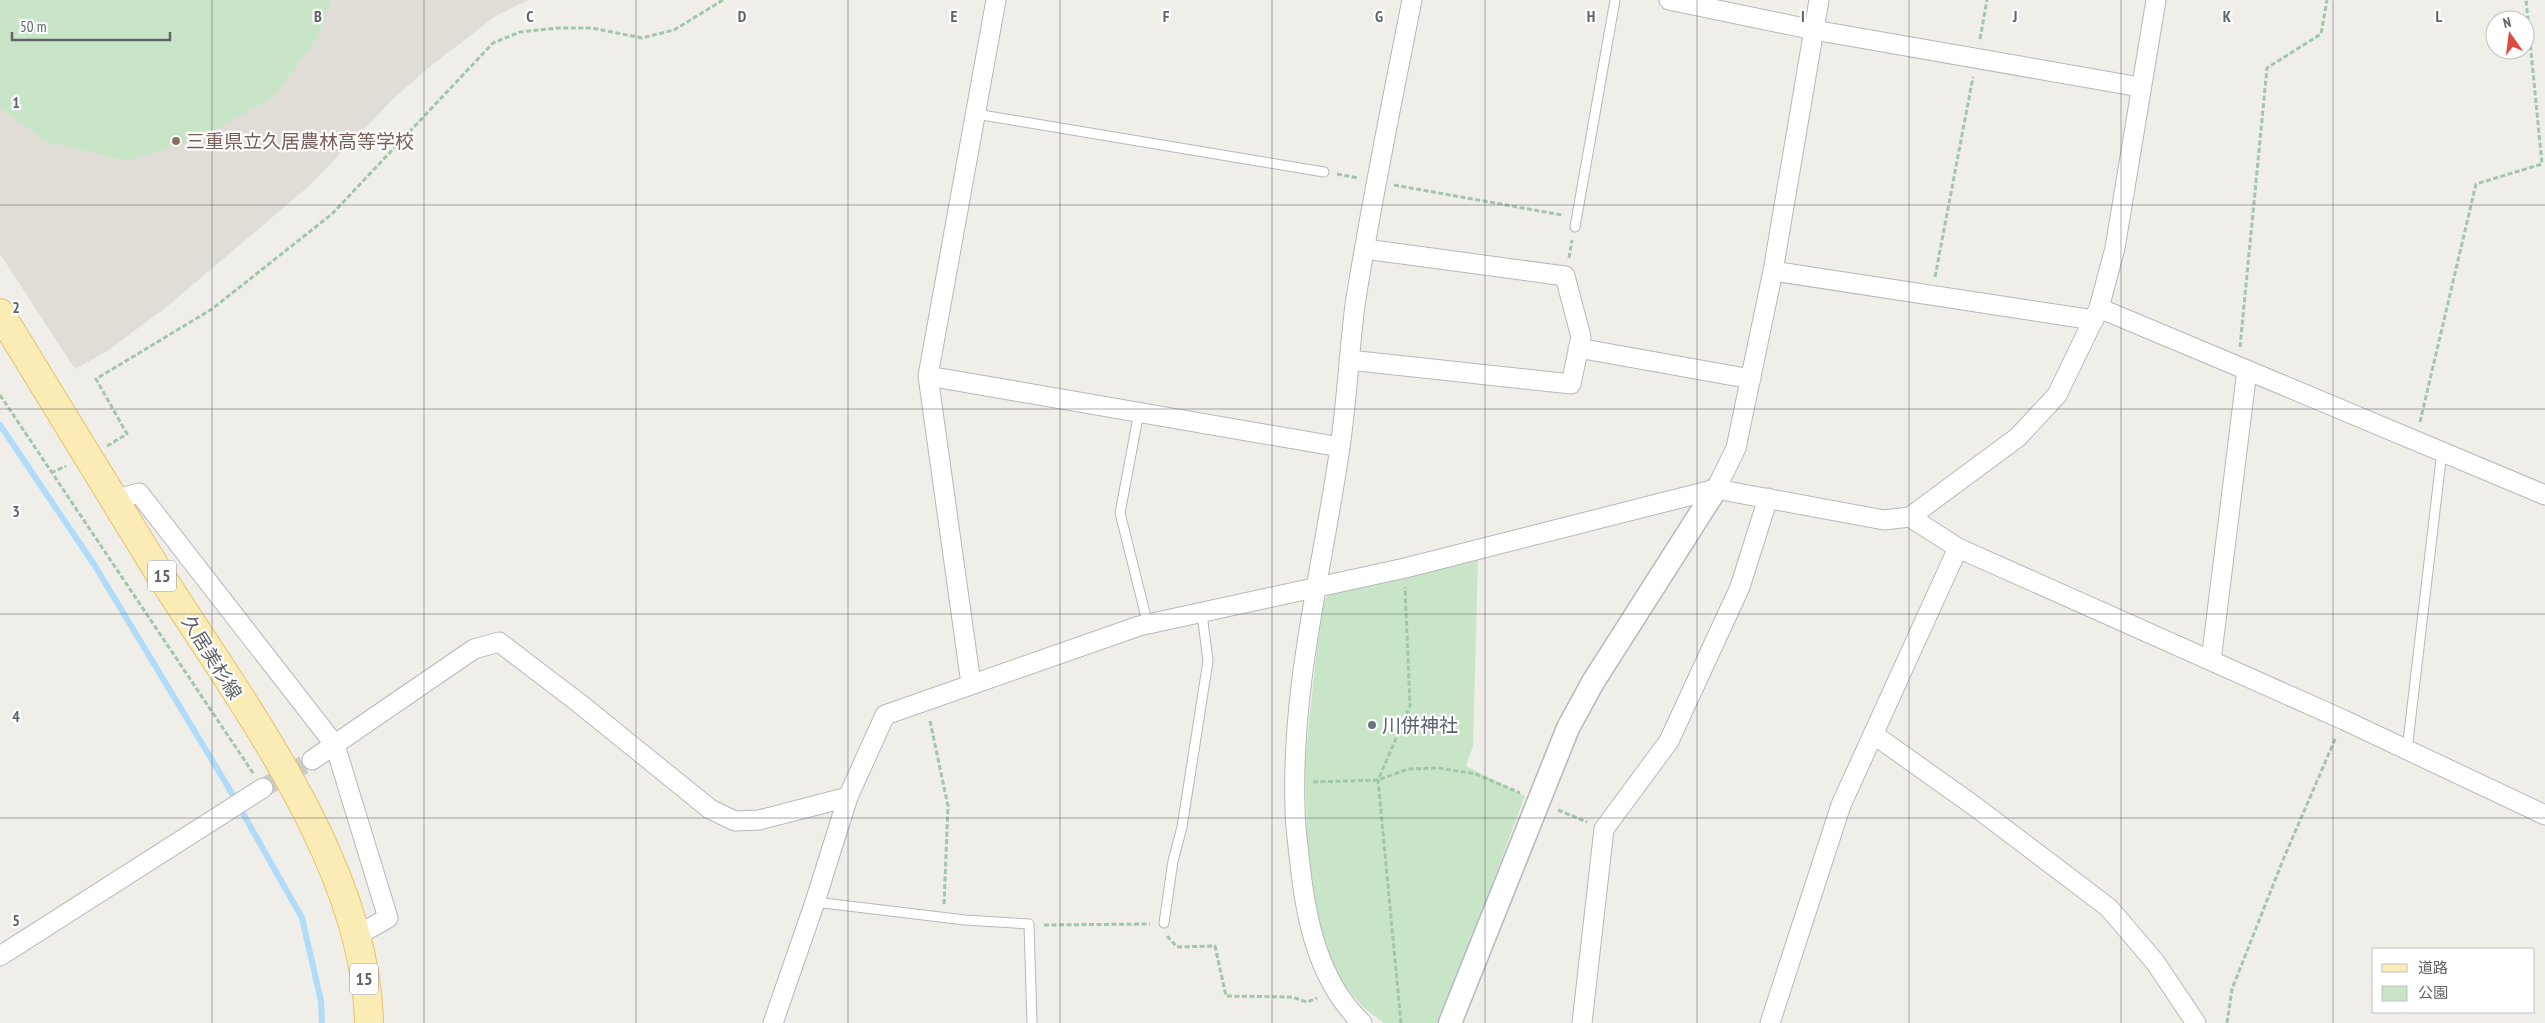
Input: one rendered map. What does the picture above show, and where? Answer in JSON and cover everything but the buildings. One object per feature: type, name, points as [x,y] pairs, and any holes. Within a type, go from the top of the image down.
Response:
[{"type":"main road","name":"久居美杉線","points":[[0,313],[114,500],[283,768],[322,841],[356,936],[366,988],[370,1023]]},
{"type":"street","points":[[971,684],[928,376],[996,0]]},
{"type":"street","points":[[1362,1023],[1337,992],[1318,955],[1307,917],[1295,809],[1295,782],[1299,722],[1315,588],[1340,447],[1365,249],[1376,181],[1412,0]]},
{"type":"street","points":[[1669,0],[1814,30],[2140,87]]},
{"type":"street","points":[[1450,1023],[1564,736],[1593,682],[1716,490],[1736,448],[1773,271],[1819,0]]},
{"type":"street","points":[[772,1023],[815,902],[848,797],[885,715],[1148,625],[1404,568],[1716,490],[1884,520],[1910,517],[2018,437],[2058,395],[2096,314],[2115,248],[2140,87],[2156,0]]},
{"type":"street","points":[[1350,360],[1572,384],[1580,336],[1565,276],[1365,249]]},
{"type":"street","points":[[1773,271],[1931,295],[2096,314],[2243,368],[2442,451],[2544,490]]},
{"type":"street","points":[[1578,348],[1751,379]]},
{"type":"street","points":[[2211,661],[2243,368]]},
{"type":"street","points":[[928,376],[1340,447]]},
{"type":"street","points":[[114,500],[139,493],[335,745],[388,918],[356,936]]},
{"type":"street","points":[[1582,1023],[1604,829],[1669,741],[1740,587],[1768,498]]},
{"type":"street","points":[[1910,517],[1958,548],[2344,720],[2545,815]]},
{"type":"street","points":[[1770,1023],[1841,805],[1958,548]]},
{"type":"street","points":[[312,760],[474,649],[499,642],[579,703],[710,808],[735,821],[760,820],[848,797]]},
{"type":"street","points":[[1873,734],[1973,805],[2109,908],[2155,962],[2196,1023]]},
{"type":"street","points":[[0,956],[256,792]]},
{"type":"lane","points":[[1575,222],[1615,0]]},
{"type":"lane","points":[[976,114],[1324,172]]},
{"type":"lane","points":[[1139,412],[1120,513],[1148,625]]},
{"type":"lane","points":[[2407,750],[2442,451]]},
{"type":"lane","points":[[1164,924],[1173,861],[1182,827],[1208,662],[1202,614]]},
{"type":"lane","points":[[815,902],[944,918],[1028,924],[1032,1023]]},
{"type":"path","points":[[106,447],[127,434],[96,379],[212,309],[332,214],[493,43],[520,32],[558,28],[592,28],[642,38],[674,30],[722,0]]},
{"type":"path","points":[[1931,295],[1987,0]]},
{"type":"path","points":[[2243,368],[2266,68],[2321,34],[2327,0]]},
{"type":"path","points":[[2416,440],[2476,184],[2544,164],[2526,0]]},
{"type":"path","points":[[1324,172],[1575,222],[1565,276]]},
{"type":"path","points":[[0,395],[256,792]]},
{"type":"path","points":[[51,473],[70,464]]},
{"type":"path","points":[[1401,1023],[1378,780],[1410,706],[1404,568]]},
{"type":"path","points":[[925,700],[948,806],[944,918]]},
{"type":"path","points":[[2227,1023],[2232,989],[2283,860],[2344,720]]},
{"type":"path","points":[[1295,782],[1378,780],[1408,769],[1438,768],[1476,774],[1604,829]]},
{"type":"path","points":[[1028,924],[1164,924],[1167,936],[1176,947],[1215,946],[1226,996],[1292,997],[1307,1002],[1337,992]]},
{"type":"shaded area","name":"三重県立久居農林高等学校","points":[[0,0],[529,0],[497,15],[432,65],[396,96],[309,186],[169,305],[106,352],[75,369],[0,254]]},
{"type":"green space","points":[[0,0],[331,0],[318,37],[274,97],[199,139],[127,161],[47,142],[0,108]]},
{"type":"green space","points":[[1478,560],[1473,746],[1466,766],[1525,796],[1440,1023],[1384,1023],[1364,1008],[1337,977],[1317,927],[1307,841],[1305,760],[1322,602],[1331,593]]},
{"type":"waterway","points":[[0,425],[95,566],[227,785],[302,918],[321,1001],[322,1023]]},
{"type":"tunnel","points":[[263,788],[312,760]]},
{"type":"place","name":"三重県立久居農林高等学校","points":[[176,141]]},
{"type":"place","name":"川併神社","points":[[1372,725]]}]
